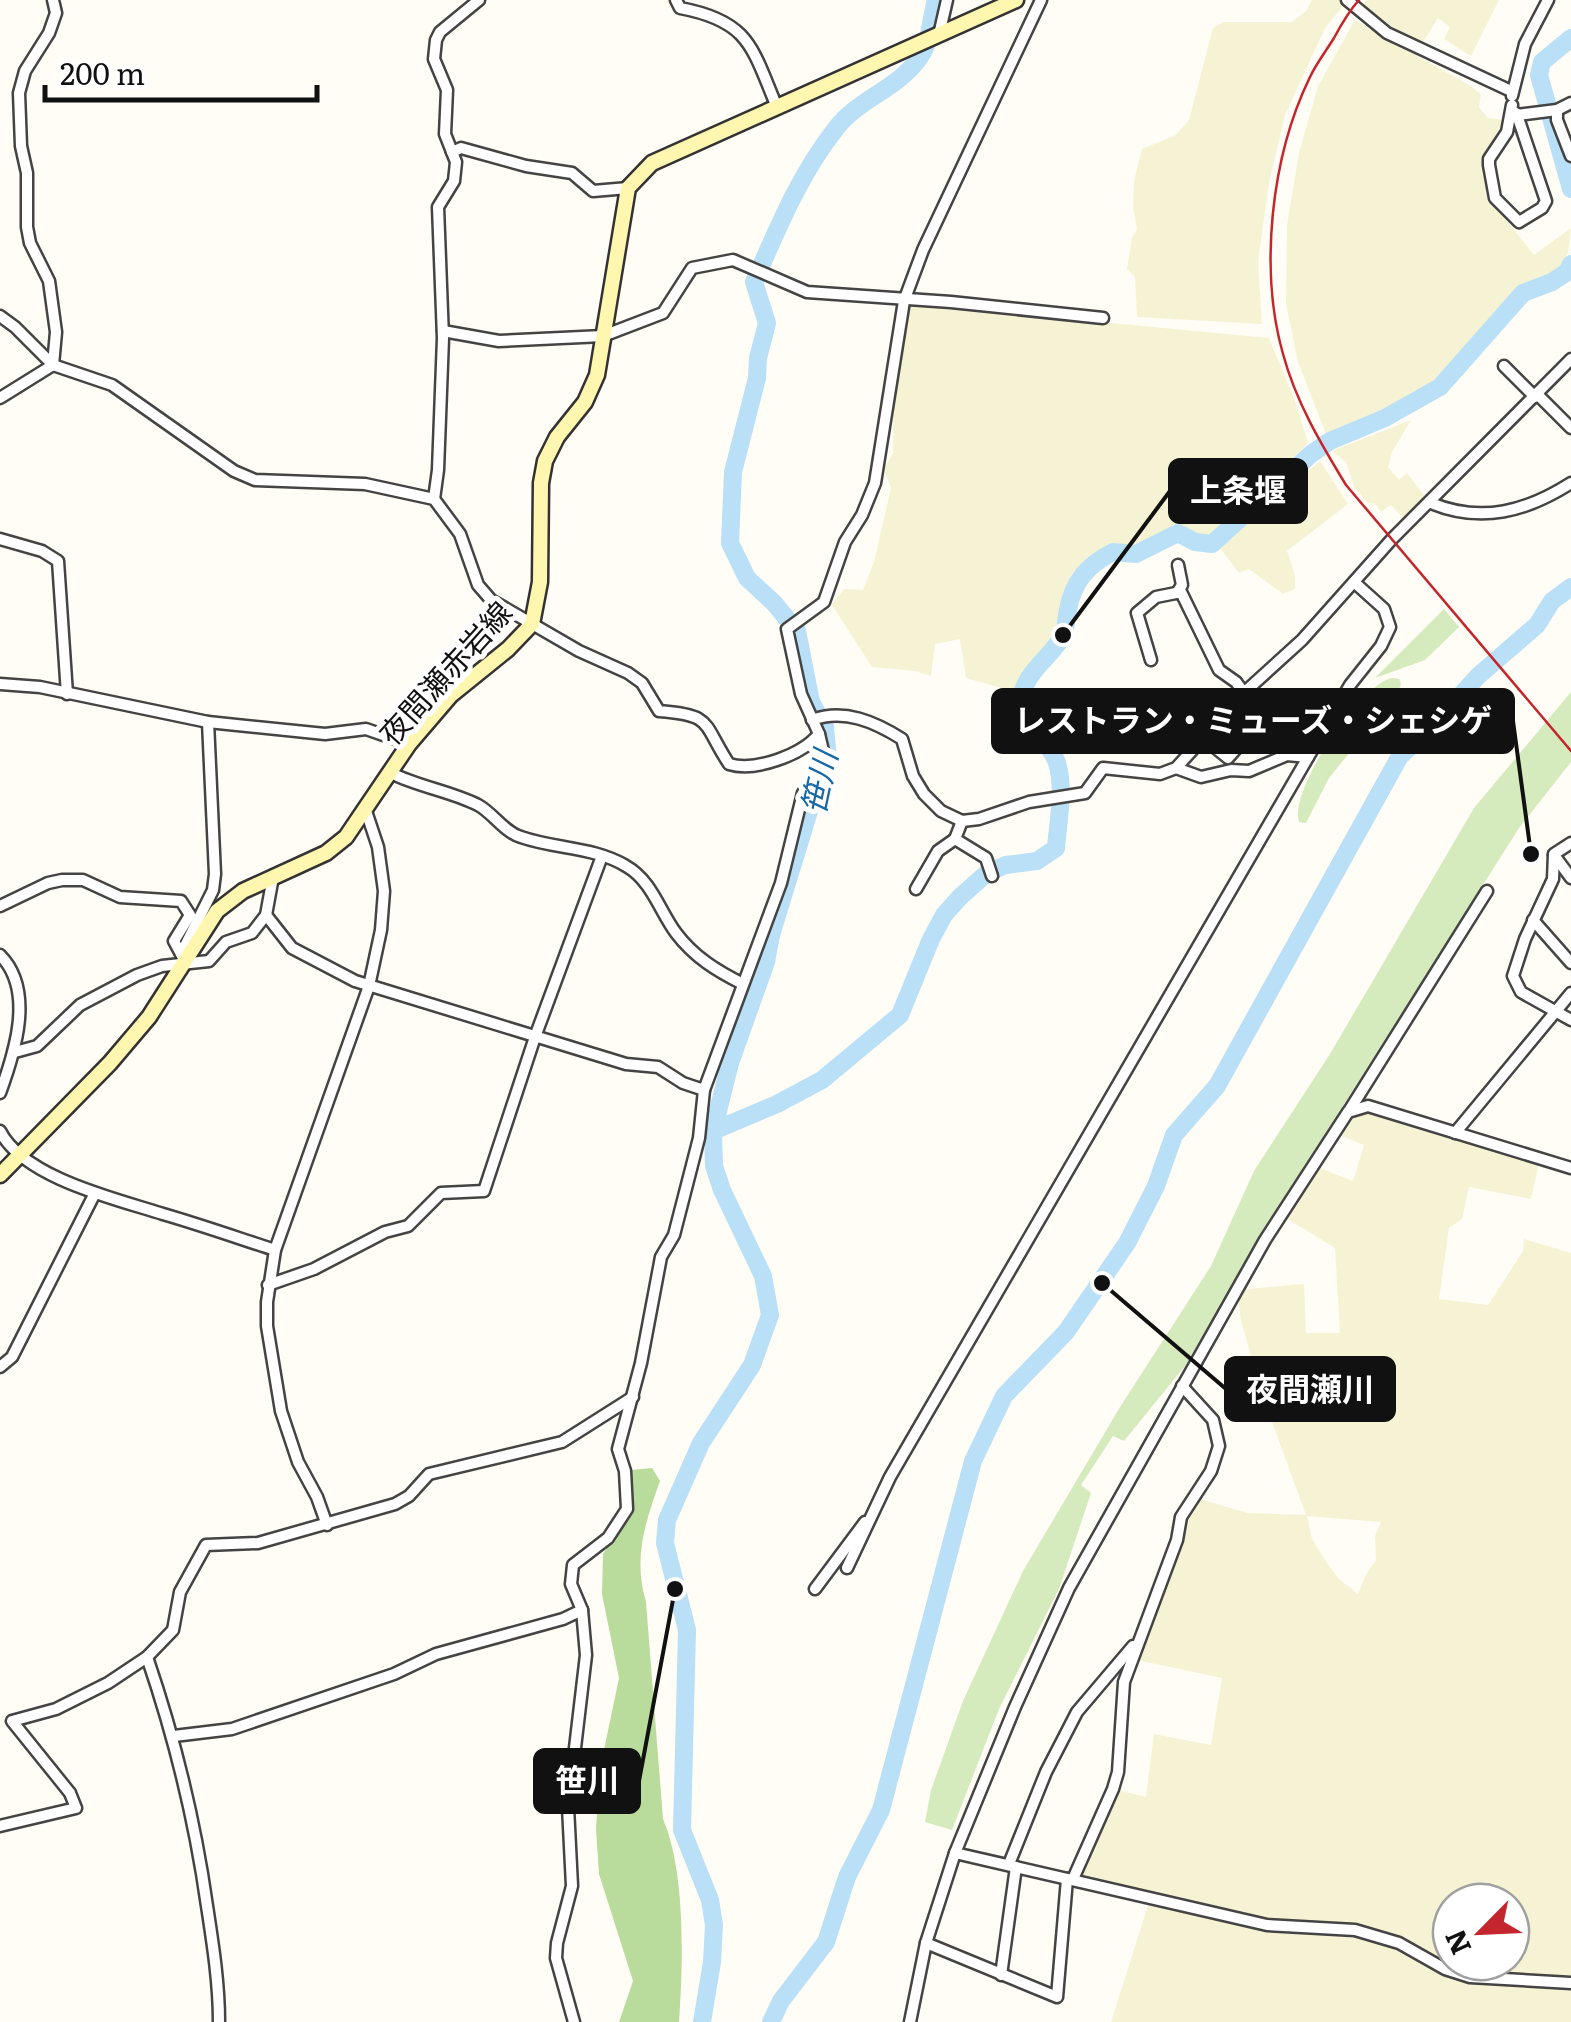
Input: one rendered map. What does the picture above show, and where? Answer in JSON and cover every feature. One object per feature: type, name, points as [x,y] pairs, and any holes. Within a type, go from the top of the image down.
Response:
[{"type":"main road","points":[[628,188],[652,163],[1016,0]]},
{"type":"main road","name":"夜間瀬赤岩線","points":[[0,1175],[110,1063],[149,1017],[218,910],[243,891],[326,852],[346,837],[409,744],[451,695],[532,624],[540,582],[541,483],[545,461],[585,402],[598,375],[628,188]]},
{"type":"street","points":[[53,0],[56,13],[50,33],[24,71],[18,93],[20,146],[28,173],[30,243],[49,281],[56,332],[53,365]]},
{"type":"street","points":[[434,499],[443,332],[438,208],[454,182],[456,162],[445,134],[447,90],[434,60],[440,32],[479,0]]},
{"type":"street","points":[[676,0],[680,8],[707,14],[742,32],[777,107]]},
{"type":"street","points":[[930,39],[947,0]]},
{"type":"street","points":[[574,2022],[556,1958],[572,1886],[568,1807],[586,1656],[582,1610],[571,1584],[573,1565],[608,1538],[627,1509],[625,1471],[618,1449],[633,1397],[661,1257],[674,1235],[700,1138],[704,1090],[781,883],[802,793],[816,774],[822,751],[817,718],[798,682],[791,625],[824,602],[846,542],[862,515],[875,482],[904,302],[923,250],[1041,0]]},
{"type":"street","points":[[1347,0],[1387,33],[1511,91]]},
{"type":"street","points":[[1515,110],[1489,164],[1495,198],[1519,222],[1542,208],[1546,201],[1511,91],[1525,44],[1548,0]]},
{"type":"street","points":[[1515,110],[1550,111],[1571,104]]},
{"type":"street","points":[[1550,111],[1571,156]]},
{"type":"street","points":[[452,152],[460,148],[572,173],[593,191],[628,188]]},
{"type":"street","points":[[443,332],[499,341],[603,336],[664,313],[692,268],[734,260],[807,292],[1103,318]]},
{"type":"street","points":[[0,316],[16,326],[53,365],[112,385],[234,471],[255,480],[365,484],[434,499],[460,534],[478,584],[491,600],[579,651],[628,672],[642,683],[659,711],[690,713],[703,720],[729,764],[741,768],[790,755],[806,749],[819,734]]},
{"type":"street","points":[[817,718],[852,716],[880,725],[902,739],[924,794],[941,811],[962,821],[980,819],[1028,802],[1084,794],[1103,768],[1160,774],[1176,768],[1244,693],[1302,640],[1392,539],[1571,359]]},
{"type":"street","points":[[0,398],[53,365]]},
{"type":"street","points":[[1504,365],[1571,428]]},
{"type":"street","points":[[1431,503],[1466,511],[1516,511],[1540,503],[1571,483]]},
{"type":"street","points":[[0,539],[42,551],[58,560],[67,694]]},
{"type":"street","points":[[1177,592],[1182,585],[1178,566]]},
{"type":"street","points":[[847,1568],[890,1477],[1350,685],[1381,646],[1390,627],[1384,609],[1354,582]]},
{"type":"street","points":[[1151,660],[1137,613],[1156,598],[1181,592],[1219,670],[1244,693]]},
{"type":"street","points":[[0,684],[208,722],[325,734],[366,729],[409,744]]},
{"type":"street","points":[[1203,738],[1228,758],[1269,712]]},
{"type":"street","points":[[183,959],[215,874],[208,722]]},
{"type":"street","points":[[1176,768],[1201,777],[1249,770],[1288,755],[1308,757]]},
{"type":"street","points":[[391,772],[415,786],[480,806],[516,836],[602,856],[638,874],[677,934],[695,954],[743,984]]},
{"type":"street","points":[[327,1525],[280,1411],[267,1326],[268,1284],[275,1250],[369,986],[381,930],[384,891],[378,847],[366,808]]},
{"type":"street","points":[[916,889],[938,852],[955,839],[962,821]]},
{"type":"street","points":[[955,839],[986,858],[990,871]]},
{"type":"street","points":[[1554,854],[1571,843]]},
{"type":"street","points":[[1554,854],[1571,878]]},
{"type":"street","points":[[1554,854],[1553,879],[1513,976],[1521,992],[1571,1020]]},
{"type":"street","points":[[268,1284],[314,1269],[385,1232],[408,1226],[441,1193],[484,1191],[535,1037],[602,856]]},
{"type":"street","points":[[15,1052],[37,1046],[67,1016],[102,992],[183,959],[209,962],[226,942],[252,933],[266,914],[273,878]]},
{"type":"street","points":[[0,906],[62,880],[83,880],[120,897],[181,901],[190,915],[174,941],[183,959]]},
{"type":"street","points":[[910,2022],[926,1943],[956,1853],[1014,1707],[1069,1588],[1266,1240],[1487,890]]},
{"type":"street","points":[[266,914],[292,948],[369,986],[626,1064],[658,1067],[683,1083],[704,1090]]},
{"type":"street","points":[[1533,920],[1571,963]]},
{"type":"street","points":[[0,956],[10,966],[19,986],[15,1052],[0,1093]]},
{"type":"street","points":[[1454,1132],[1571,993]]},
{"type":"street","points":[[1348,1112],[1368,1106],[1571,1168]]},
{"type":"street","points":[[0,1131],[21,1154],[59,1179],[95,1194],[275,1250]]},
{"type":"street","points":[[0,1367],[12,1357],[95,1194]]},
{"type":"street","points":[[926,1943],[1057,1998],[1070,1879],[1118,1772],[1124,1682],[1177,1540],[1180,1518],[1211,1471],[1219,1446],[1213,1420],[1182,1386]]},
{"type":"street","points":[[0,1826],[76,1808],[62,1782],[6,1723],[56,1709],[148,1658],[173,1630],[180,1592],[206,1545],[258,1543],[395,1504],[409,1496],[428,1474],[562,1442],[633,1397]]},
{"type":"street","points":[[815,1589],[872,1514]]},
{"type":"street","points":[[174,1736],[232,1728],[394,1674],[436,1654],[563,1619],[582,1610]]},
{"type":"street","points":[[1002,1974],[1012,1866],[1046,1772],[1076,1712],[1139,1639]]},
{"type":"street","points":[[148,1658],[174,1736],[202,1872],[219,1996],[218,2022]]},
{"type":"street","points":[[956,1853],[1268,1926],[1355,1930],[1399,1944],[1444,1969],[1470,1977],[1571,1984]]},
{"type":"shaded area","points":[[1312,0],[1339,0],[1343,6],[1325,28],[1285,115],[1269,183],[1258,262],[1262,324],[1137,317],[1135,277],[1127,269],[1132,237],[1137,230],[1134,181],[1142,149],[1176,135],[1189,120],[1213,28],[1223,22],[1292,22]]},
{"type":"shaded area","points":[[1367,0],[1499,0],[1471,56],[1444,39],[1450,27],[1438,18],[1421,45],[1375,20],[1362,5]]},
{"type":"shaded area","points":[[1355,20],[1467,84],[1481,94],[1479,107],[1488,118],[1504,120],[1481,161],[1492,202],[1534,255],[1571,228],[1568,253],[1560,266],[1549,276],[1512,294],[1440,380],[1394,407],[1326,434],[1298,362],[1286,304],[1287,225],[1299,153],[1318,86]]},
{"type":"shaded area","points":[[910,304],[1269,338],[1308,443],[1210,539],[1177,528],[1138,546],[1105,548],[1071,575],[1058,631],[1037,658],[1018,702],[1024,728],[1043,742],[1047,753],[1015,752],[1004,742],[1009,690],[966,678],[960,639],[935,644],[931,676],[872,667],[832,605],[844,589],[863,590],[874,562],[891,488],[884,469],[893,453],[894,368]]},
{"type":"shaded area","points":[[1411,420],[1392,452],[1388,467],[1399,480],[1407,473],[1427,499],[1404,519],[1391,505],[1381,512],[1375,503],[1368,503],[1354,487],[1346,462],[1332,451]]},
{"type":"shaded area","points":[[1320,461],[1348,504],[1287,551],[1295,589],[1283,594],[1249,569],[1239,573],[1220,548]]},
{"type":"shaded area","points":[[1368,1106],[1540,1158],[1531,1199],[1469,1187],[1462,1219],[1449,1228],[1439,1299],[1488,1305],[1523,1251],[1524,1239],[1571,1253],[1571,2022],[1111,2022],[1150,1899],[1073,1879],[1113,1789],[1146,1797],[1154,1734],[1211,1745],[1222,1678],[1132,1659],[1193,1497],[1247,1513],[1306,1515],[1264,1400],[1241,1321],[1237,1290],[1304,1284],[1306,1333],[1340,1333],[1335,1248],[1281,1215],[1312,1165],[1353,1181],[1364,1145],[1334,1133],[1348,1112]],"holes":[[[1307,1516],[1381,1522],[1375,1536],[1376,1560],[1358,1594],[1327,1563],[1312,1539]]]},
{"type":"green space","points":[[1444,609],[1459,627],[1425,660],[1375,678]]},
{"type":"green space","points":[[1392,678],[1399,679],[1401,684],[1398,693],[1329,778],[1306,823],[1299,822],[1305,787],[1330,740],[1363,698]]},
{"type":"green space","points":[[1571,692],[1571,762],[1519,828],[1272,1218],[1185,1366],[1124,1441],[1113,1436],[1081,1485],[1091,1493],[1059,1589],[999,1709],[952,1830],[925,1822],[931,1790],[963,1701],[1023,1571],[1120,1407],[1211,1266],[1254,1171],[1330,1054],[1474,808]]},
{"type":"green space","points":[[652,1468],[660,1481],[646,1526],[641,1570],[663,1819],[679,1891],[679,2022],[619,2022],[633,1981],[599,1874],[596,1829],[600,1769],[619,1678],[602,1594],[603,1554],[629,1514],[631,1470]]},
{"type":"waterway","name":"笹川","points":[[702,2022],[714,1925],[710,1900],[682,1830],[687,1630],[665,1543],[667,1520],[701,1443],[752,1365],[770,1315],[763,1276],[714,1166],[713,1131],[730,1063],[766,962],[813,798],[828,760],[825,727],[811,702],[797,631],[747,578],[730,543],[733,472],[767,323],[754,282],[790,202],[837,127],[904,74],[923,52],[936,0]]},
{"type":"waterway","points":[[1571,38],[1542,62],[1539,75],[1571,189]]},
{"type":"waterway","points":[[713,1131],[822,1080],[900,1015],[931,939],[960,897],[987,873],[1006,865],[1037,861],[1056,848],[1061,794],[1057,763],[1025,721],[1020,706],[1032,673],[1064,633],[1074,591],[1089,568],[1113,552],[1136,554],[1178,533],[1195,542],[1212,544],[1311,454],[1440,387],[1523,293],[1552,282],[1567,272],[1571,264]]},
{"type":"waterway","points":[[771,2022],[781,2001],[826,1942],[847,1877],[881,1810],[973,1461],[1004,1396],[1066,1332],[1127,1243],[1156,1186],[1174,1135],[1217,1086],[1400,756],[1478,676],[1537,625],[1552,601],[1571,587]]},
{"type":"railway","points":[[1359,0],[1310,77],[1286,142],[1278,177],[1272,286],[1288,372],[1302,406],[1346,485],[1571,751]]},
{"type":"place","name":"上条堰","points":[[1063,635]]},
{"type":"place","name":"レストラン・ミューズ・シェシゲ","points":[[1531,854]]},
{"type":"place","name":"夜間瀬川","points":[[1102,1283]]},
{"type":"place","name":"笹川","points":[[675,1589]]}]
